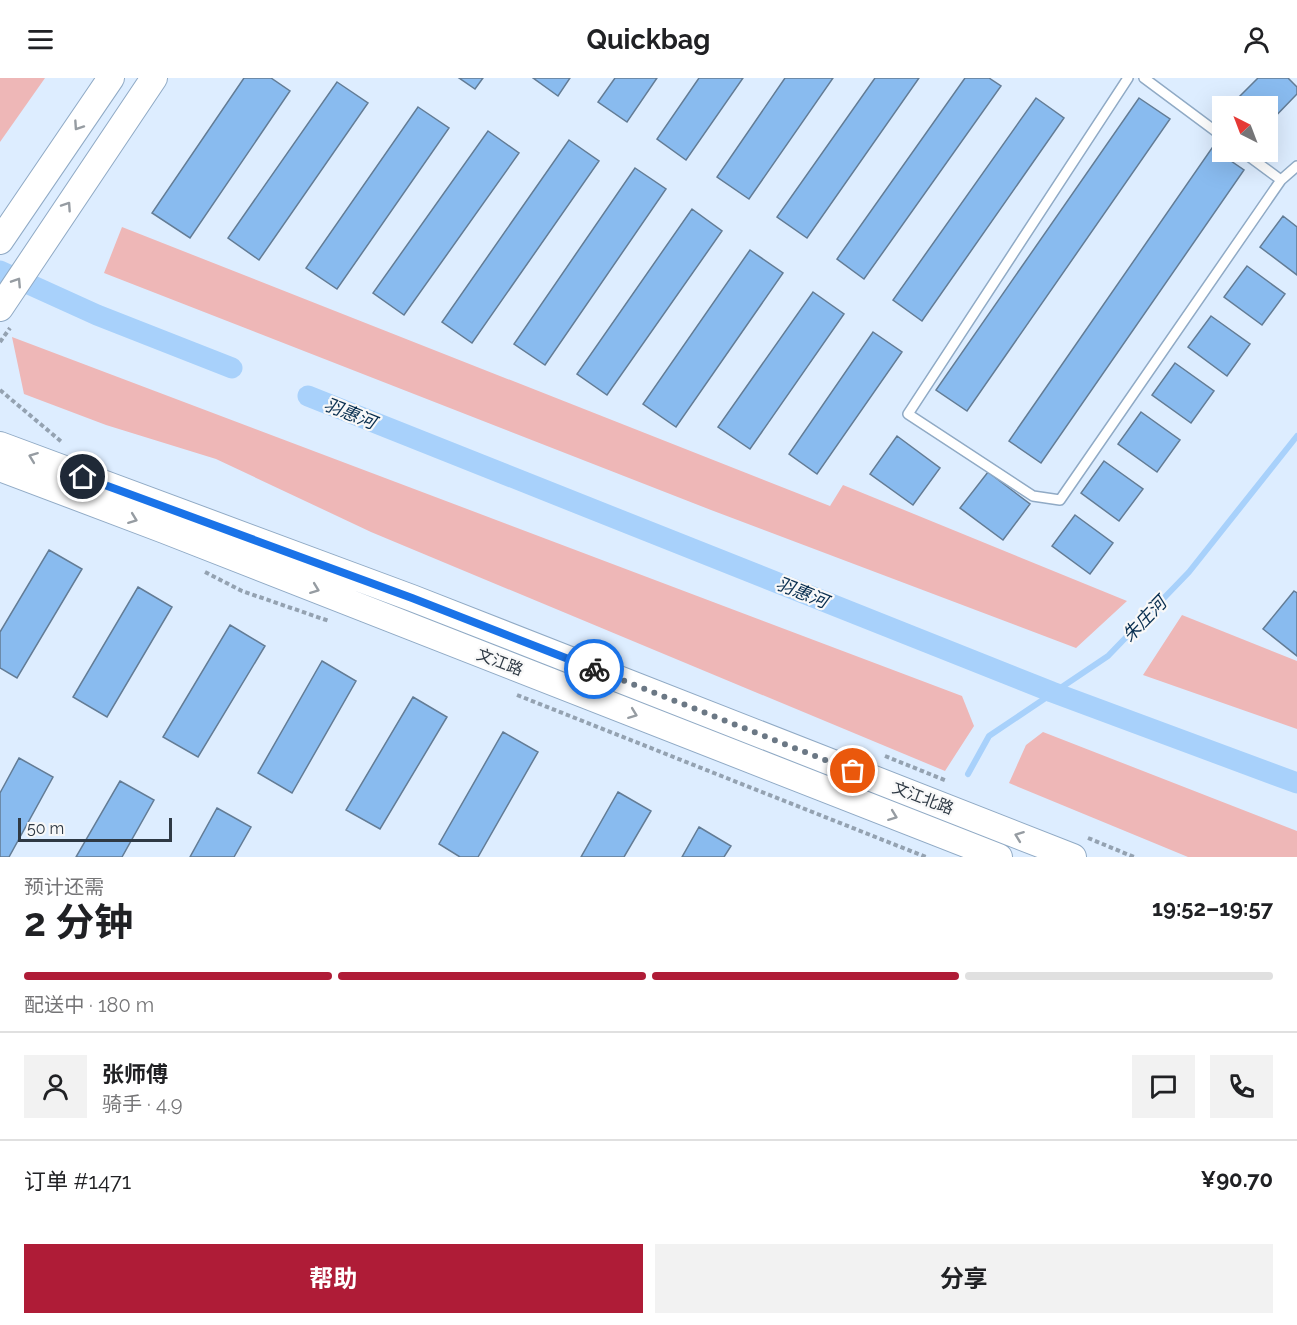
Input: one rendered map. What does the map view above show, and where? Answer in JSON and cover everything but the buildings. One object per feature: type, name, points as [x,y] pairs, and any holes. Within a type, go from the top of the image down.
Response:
[{"type":"main road","points":[[0,241],[111,78]]},
{"type":"main road","points":[[5,318],[34,255],[154,78]]},
{"type":"main road","name":"文江北路","points":[[0,445],[423,602],[1073,857]]},
{"type":"main road","name":"文江路","points":[[0,468],[999,857]]},
{"type":"lane","points":[[1128,78],[908,414],[1033,496],[1060,500],[1281,180],[1297,166]]},
{"type":"lane","points":[[1144,78],[1212,129]]},
{"type":"lane","points":[[1257,162],[1281,180]]},
{"type":"path","points":[[0,342],[5,318]]},
{"type":"shaded area","points":[[0,78],[45,78],[0,142]]},
{"type":"shaded area","points":[[122,227],[830,506],[843,485],[1127,601],[1076,648],[711,510],[104,273]]},
{"type":"shaded area","points":[[12,337],[962,696],[974,726],[945,771],[371,532],[216,459],[106,425],[24,394]]},
{"type":"shaded area","points":[[1182,615],[1297,661],[1297,729],[1143,675]]},
{"type":"shaded area","points":[[1043,732],[1297,831],[1297,857],[1188,857],[1009,783],[1026,745]]},
{"type":"waterway","name":"羽惠河","points":[[0,271],[97,315],[232,368]]},
{"type":"waterway","name":"羽惠河","points":[[308,396],[1052,692],[1297,783]]},
{"type":"waterway","name":"朱庄河","points":[[968,774],[989,736],[1108,656],[1189,572],[1297,436]]},
{"type":"way so far","points":[[594,669],[853,771]]},
{"type":"route","points":[[83,477],[412,598],[594,669]]}]
